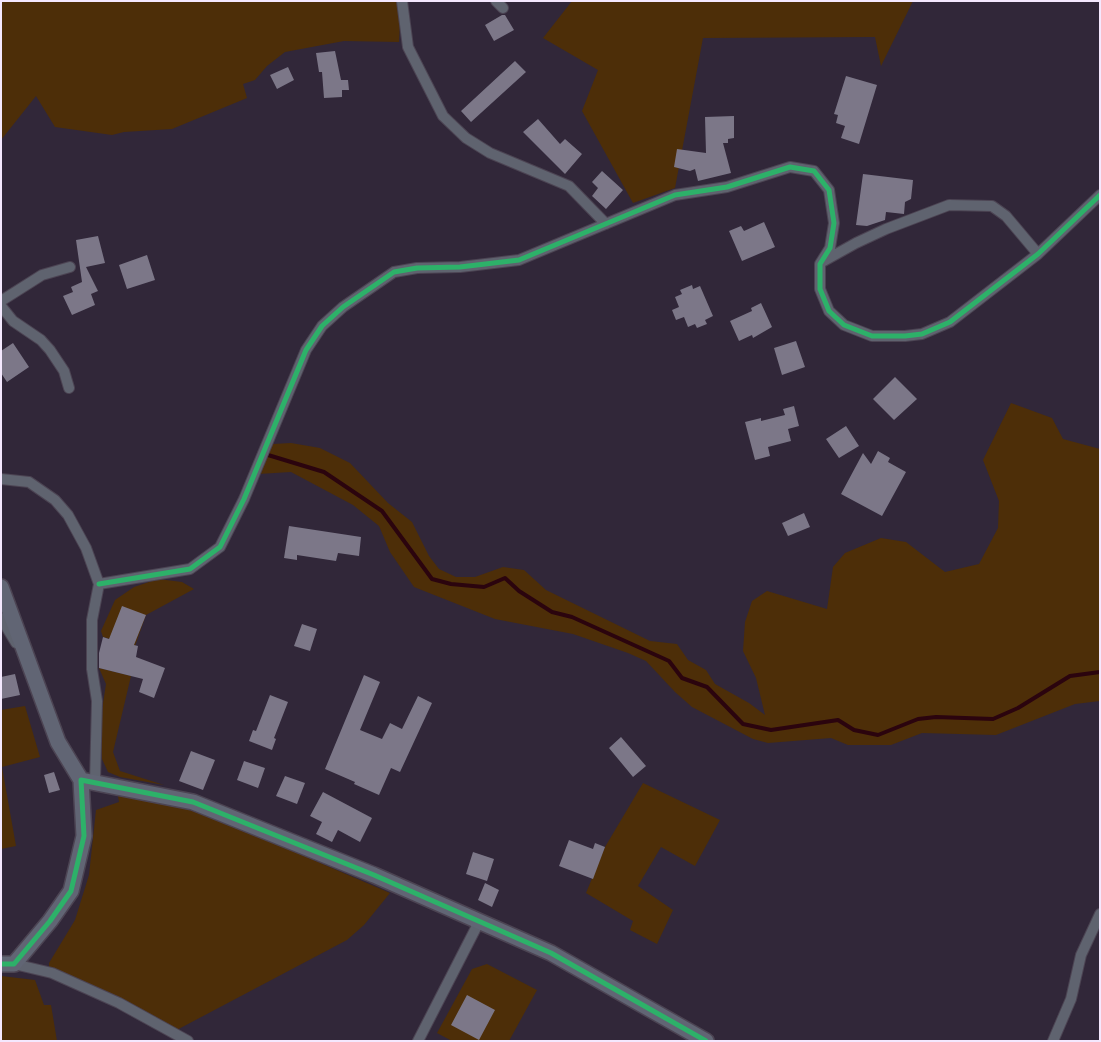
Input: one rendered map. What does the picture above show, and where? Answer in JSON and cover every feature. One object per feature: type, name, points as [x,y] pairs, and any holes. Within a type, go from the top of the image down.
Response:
[{"type":"street","points":[[402,1],[408,48],[443,116],[466,138],[490,154],[569,186],[606,224]]},
{"type":"street","points":[[99,584],[190,569],[220,547],[244,499],[306,350],[322,326],[369,288],[394,272],[417,268],[460,267],[519,260],[675,196],[726,187],[790,167],[814,171],[829,190],[834,223],[830,248],[820,264],[820,290],[828,311],[844,325],[872,336],[905,336],[922,334],[950,322],[1038,254],[1100,195]]},
{"type":"street","points":[[820,264],[856,243],[920,214],[949,205],[992,206],[1006,216],[1038,254]]},
{"type":"street","points":[[1,301],[42,275],[70,267]]},
{"type":"street","points":[[1,306],[13,321],[41,340],[50,350],[64,370],[70,388]]},
{"type":"street","points":[[1,479],[29,482],[55,500],[68,515],[86,548],[99,584],[92,620],[92,669],[97,701],[84,836],[71,891],[50,921],[8,964]]},
{"type":"street","points":[[1,587],[58,742],[88,781],[193,802],[374,874],[551,952],[706,1041]]},
{"type":"street","points":[[1,618],[32,669]]},
{"type":"street","points":[[1053,1041],[1071,1000],[1082,955],[1100,914]]},
{"type":"street","points":[[418,1041],[480,920]]},
{"type":"street","points":[[8,964],[52,973],[120,1003],[188,1041]]},
{"type":"shaded area","points":[[1,1],[401,1],[399,42],[344,41],[285,52],[267,66],[255,80],[243,84],[247,98],[172,129],[124,132],[112,135],[55,127],[36,96],[1,140]]},
{"type":"shaded area","points":[[572,1],[913,1],[881,66],[875,37],[703,38],[675,188],[633,203],[582,111],[598,70],[543,38]]},
{"type":"shaded area","points":[[1011,403],[1052,418],[1063,439],[1100,449],[1100,701],[1075,704],[996,735],[922,733],[891,745],[848,745],[831,738],[768,743],[753,739],[692,707],[646,661],[573,634],[495,619],[414,587],[390,552],[379,526],[353,505],[291,472],[258,474],[273,444],[291,443],[320,448],[350,463],[388,503],[412,522],[429,556],[439,569],[456,577],[475,577],[503,567],[524,570],[546,590],[650,641],[677,644],[688,660],[706,670],[715,684],[749,703],[765,715],[756,678],[743,651],[745,622],[752,601],[767,591],[827,609],[833,567],[845,553],[881,538],[906,542],[945,572],[979,564],[998,528],[999,501],[983,460]]},
{"type":"shaded area","points":[[158,579],[182,582],[194,589],[146,615],[135,646],[103,637],[101,631],[115,600],[134,587]]},
{"type":"shaded area","points":[[99,668],[131,676],[113,752],[120,771],[164,785],[120,777],[108,772],[102,759],[100,723],[106,684]]},
{"type":"shaded area","points":[[25,706],[40,757],[2,767],[16,846],[1,849],[1,710]]},
{"type":"shaded area","points":[[643,783],[720,820],[695,866],[661,847],[638,886],[673,910],[657,944],[630,930],[633,921],[586,893],[605,847]]},
{"type":"shaded area","points":[[118,796],[139,797],[174,805],[218,819],[390,893],[364,925],[347,940],[171,1033],[49,975],[49,963],[75,920],[89,875],[96,810],[119,802]]},
{"type":"shaded area","points":[[487,964],[537,990],[509,1041],[452,1041],[437,1033],[472,969]]},
{"type":"shaded area","points":[[1,976],[35,980],[44,1005],[51,1005],[57,1041],[1,1041]]},
{"type":"building","points":[[505,15],[514,30],[494,41],[485,25]]},
{"type":"building","points":[[335,51],[341,80],[348,80],[349,90],[342,90],[342,97],[324,98],[322,72],[319,72],[316,53]]},
{"type":"building","points":[[515,61],[526,72],[471,122],[461,111]]},
{"type":"building","points":[[288,67],[294,80],[277,89],[270,75]]},
{"type":"building","points":[[846,76],[877,85],[859,144],[841,138],[845,126],[836,123],[838,115],[834,114]]},
{"type":"building","points":[[734,116],[734,138],[728,139],[728,143],[723,143],[731,173],[698,181],[695,169],[690,171],[674,167],[677,149],[706,153],[705,117]]},
{"type":"building","points":[[538,119],[560,144],[565,139],[582,154],[565,174],[523,132]]},
{"type":"building","points":[[602,171],[623,190],[606,209],[592,196],[598,188],[592,182]]},
{"type":"building","points":[[863,174],[913,180],[911,199],[905,202],[904,214],[886,212],[885,220],[867,226],[856,225]]},
{"type":"building","points":[[764,222],[775,247],[742,261],[729,231],[741,226],[744,231]]},
{"type":"building","points":[[98,236],[105,263],[86,267],[98,291],[91,294],[95,305],[72,315],[63,296],[73,292],[71,287],[82,282],[76,240]]},
{"type":"building","points":[[147,255],[155,280],[127,289],[119,265]]},
{"type":"building","points":[[692,285],[693,289],[700,286],[713,316],[705,320],[707,324],[697,328],[695,324],[688,327],[684,317],[676,320],[672,310],[679,307],[675,297],[682,294],[680,290]]},
{"type":"building","points":[[761,303],[772,327],[753,338],[752,335],[739,341],[730,321],[752,311],[751,308]]},
{"type":"building","points":[[796,341],[805,367],[782,375],[774,348]]},
{"type":"building","points":[[13,343],[29,367],[7,382],[1,373],[1,351]]},
{"type":"building","points":[[895,377],[917,399],[894,420],[873,399]]},
{"type":"building","points":[[794,406],[799,426],[788,429],[791,441],[768,447],[770,456],[755,460],[745,422],[761,418],[761,421],[785,415],[783,409]]},
{"type":"building","points":[[846,426],[859,446],[839,458],[826,439]]},
{"type":"building","points":[[878,451],[890,458],[888,462],[906,472],[882,516],[841,494],[863,453],[871,464]]},
{"type":"building","points":[[804,513],[810,527],[788,536],[782,523]]},
{"type":"building","points":[[289,526],[361,537],[359,556],[338,553],[336,561],[297,555],[297,560],[284,558]]},
{"type":"building","points":[[122,606],[146,615],[134,645],[138,646],[136,657],[165,668],[154,698],[139,692],[143,679],[99,668],[99,653],[103,637],[109,639]]},
{"type":"building","points":[[302,624],[317,629],[310,651],[294,646]]},
{"type":"building","points":[[15,674],[20,695],[1,699],[1,677]]},
{"type":"building","points":[[364,675],[380,682],[360,730],[382,739],[390,723],[402,729],[418,696],[432,703],[400,772],[391,768],[379,795],[325,769]]},
{"type":"building","points":[[270,695],[288,702],[274,738],[276,739],[272,750],[249,741],[253,730],[256,731]]},
{"type":"building","points":[[621,737],[646,766],[633,777],[609,748]]},
{"type":"building","points":[[191,751],[215,760],[203,790],[179,781]]},
{"type":"building","points":[[244,761],[265,768],[258,788],[237,780]]},
{"type":"building","points":[[54,772],[60,790],[49,793],[44,775]]},
{"type":"building","points":[[285,776],[305,783],[297,804],[276,796]]},
{"type":"building","points":[[323,792],[372,818],[360,842],[338,830],[332,842],[316,834],[322,822],[310,816]]},
{"type":"building","points":[[569,840],[593,849],[595,843],[605,847],[593,879],[559,866]]},
{"type":"building","points":[[473,852],[494,859],[487,881],[466,874]]},
{"type":"building","points":[[485,883],[499,890],[492,907],[478,900]]},
{"type":"building","points":[[467,995],[495,1010],[479,1040],[451,1025]]},
{"type":"waterway","points":[[268,455],[324,472],[382,511],[432,579],[451,584],[484,587],[505,578],[519,591],[552,612],[572,617],[669,661],[682,678],[707,687],[743,724],[771,730],[838,720],[854,730],[878,735],[918,719],[936,717],[993,719],[1018,708],[1070,676],[1100,672]]},
{"type":"cycle path","points":[[99,584],[190,569],[220,547],[244,499],[306,350],[322,326],[343,307],[394,272],[417,268],[460,267],[519,260],[675,195],[727,187],[790,167],[814,171],[829,190],[834,223],[830,248],[820,264],[820,289],[829,311],[844,325],[872,336],[905,336],[922,334],[950,322],[1038,254],[1100,195]]},
{"type":"cycle path","points":[[1,964],[14,964],[50,921],[71,891],[84,836],[81,780],[193,802],[374,875],[551,953],[706,1041]]}]
